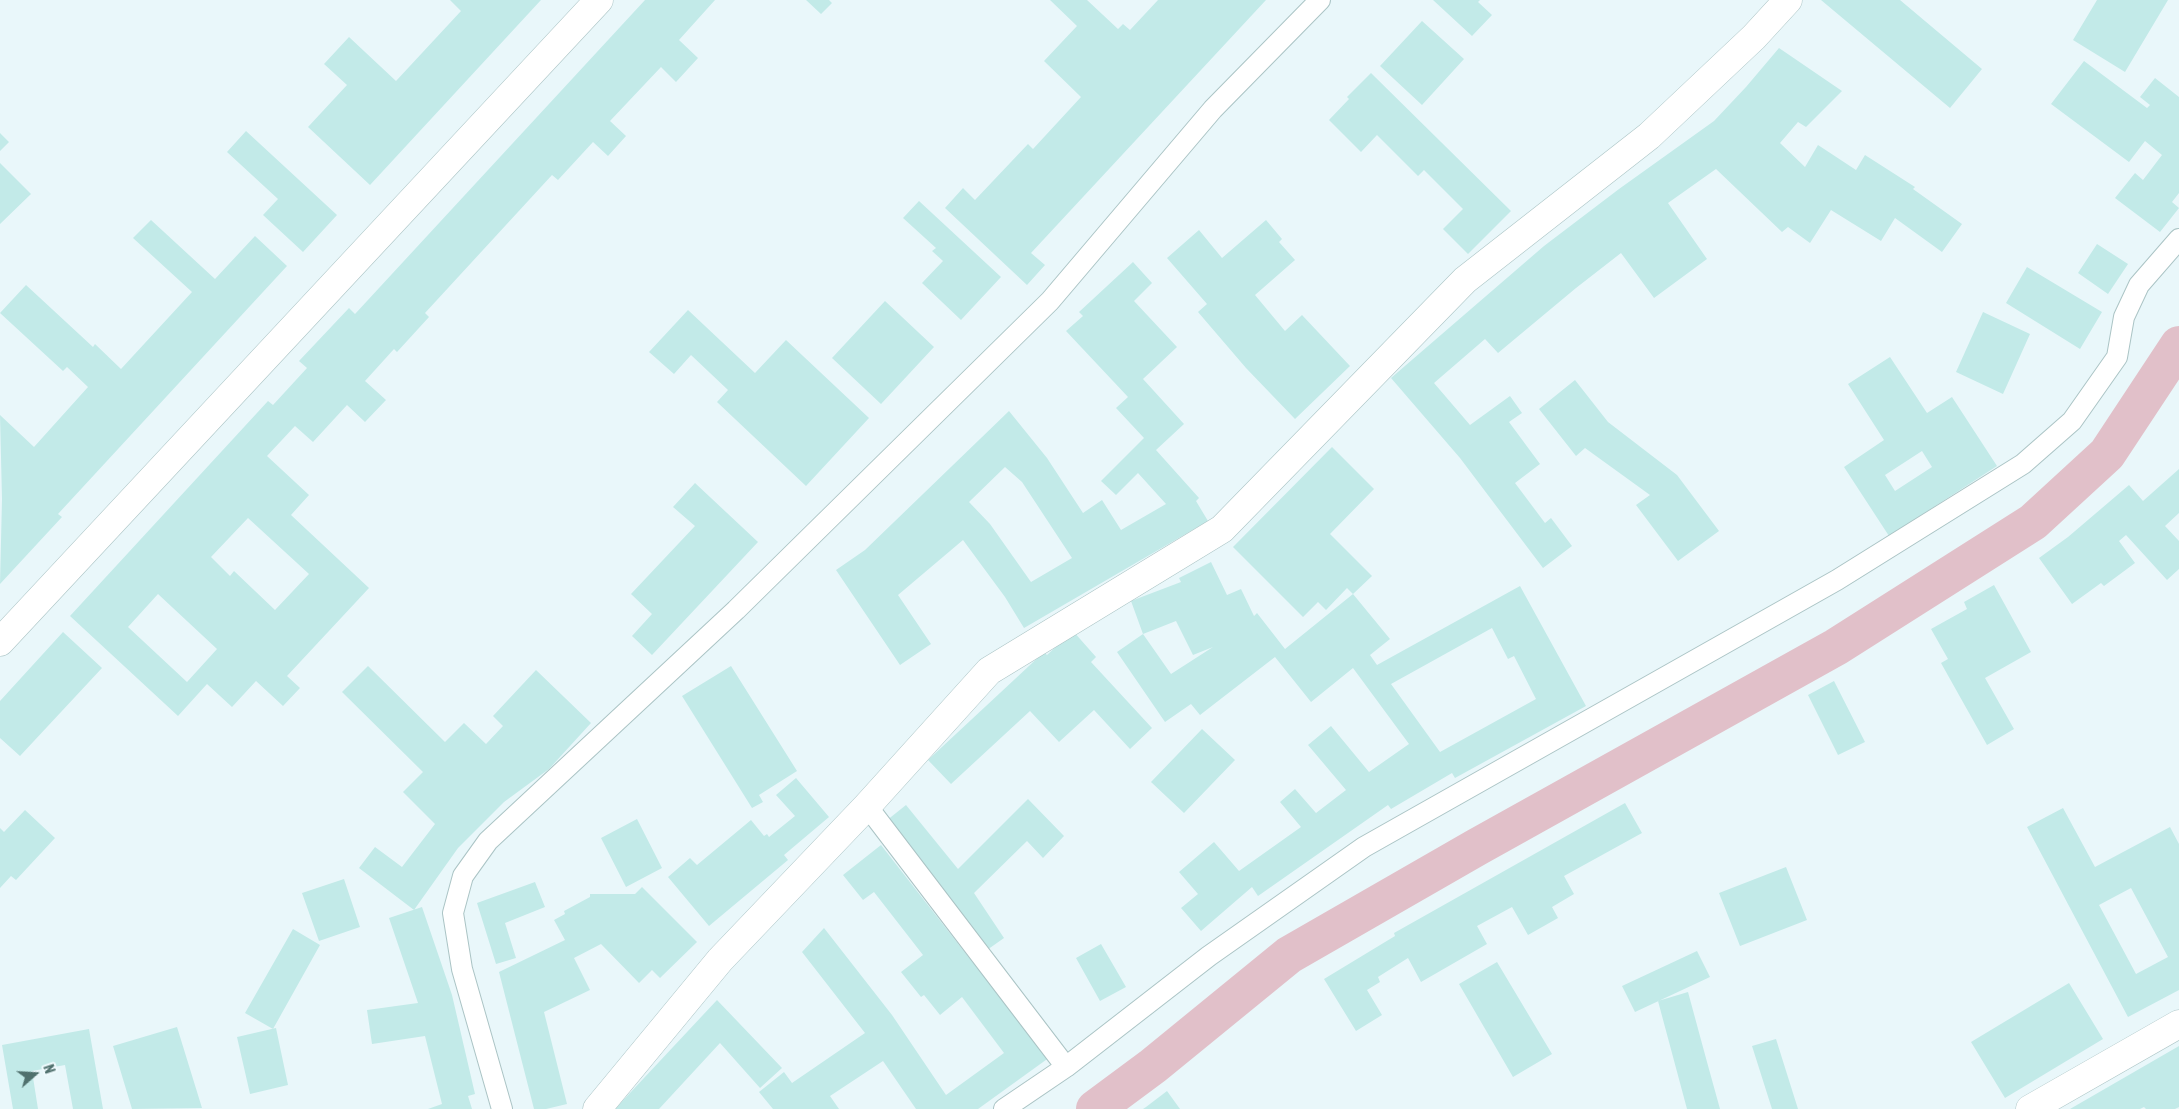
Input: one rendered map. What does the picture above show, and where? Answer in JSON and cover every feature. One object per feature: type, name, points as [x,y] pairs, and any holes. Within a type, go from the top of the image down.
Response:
[{"type":"street","points":[[0,642],[599,0]]},
{"type":"street","points":[[597,1109],[720,960],[867,806],[989,672],[1222,529],[1464,280],[1649,136],[1754,38],[1788,0]]},
{"type":"street","points":[[2030,1109],[2179,1024]]},
{"type":"lane","points":[[502,1109],[462,969],[453,913],[463,876],[488,841],[736,610],[1050,301],[1213,108],[1320,0]]},
{"type":"lane","points":[[1004,1109],[1066,1067],[1209,956],[1364,847],[1837,580],[2023,464],[2072,421],[2117,357],[2124,317],[2139,285],[2179,239]]},
{"type":"lane","points":[[867,806],[1066,1067]]},
{"type":"building","points":[[450,0],[541,0],[370,185],[308,127],[347,85],[324,64],[349,37],[396,81],[461,11]]},
{"type":"building","points":[[645,0],[715,0],[679,40],[698,58],[676,82],[661,67],[610,121],[626,136],[608,156],[593,142],[558,180],[552,175],[425,313],[429,317],[397,352],[394,349],[365,381],[386,400],[365,422],[347,405],[313,442],[295,426],[267,456],[309,495],[291,515],[369,588],[287,676],[300,688],[283,706],[256,681],[232,707],[207,684],[178,716],[70,616],[268,401],[273,405],[307,368],[299,361],[349,308],[355,314]],"holes":[[[248,518],[309,574],[275,610],[234,571],[230,576],[211,557]],[[158,594],[217,649],[187,682],[128,627]]]},
{"type":"building","points":[[806,0],[829,0],[832,3],[821,14]]},
{"type":"building","points":[[1050,0],[1087,0],[1118,29],[1123,24],[1130,30],[1158,0],[1266,0],[1031,253],[1045,265],[1027,285],[945,208],[963,188],[975,200],[1028,144],[1033,149],[1081,97],[1044,61],[1077,26]]},
{"type":"building","points":[[1433,0],[1480,0],[1478,2],[1492,15],[1472,36]]},
{"type":"building","points":[[1821,0],[1900,0],[1982,69],[1950,108]]},
{"type":"building","points":[[2097,0],[2168,0],[2125,72],[2073,40]]},
{"type":"building","points":[[1422,21],[1464,59],[1422,105],[1380,66]]},
{"type":"building","points":[[1779,48],[1842,91],[1806,127],[1798,122],[1780,143],[1805,167],[1818,145],[1856,170],[1865,155],[1915,187],[1913,189],[1962,224],[1942,252],[1895,218],[1881,241],[1831,210],[1810,243],[1788,227],[1782,232],[1716,169],[1668,203],[1707,259],[1654,298],[1621,253],[1498,353],[1485,339],[1434,383],[1470,425],[1510,396],[1522,413],[1509,422],[1540,464],[1515,483],[1545,523],[1551,518],[1572,546],[1543,568],[1460,458],[1391,378],[1544,246],[1714,121]]},
{"type":"building","points":[[2084,61],[2147,108],[2150,105],[2140,97],[2155,78],[2179,97],[2179,193],[2172,202],[2179,208],[2160,232],[2115,198],[2135,173],[2143,180],[2162,155],[2145,141],[2129,162],[2051,104]]},
{"type":"building","points":[[1371,73],[1511,211],[1468,254],[1443,229],[1463,209],[1424,170],[1418,176],[1377,135],[1361,152],[1329,120],[1349,99],[1347,97]]},
{"type":"building","points":[[246,131],[337,215],[303,252],[263,215],[278,199],[227,152]]},
{"type":"building","points":[[0,133],[9,142],[0,151]]},
{"type":"building","points":[[0,163],[31,194],[0,224]]},
{"type":"building","points":[[919,201],[1001,277],[961,320],[922,283],[943,261],[932,251],[936,248],[903,218]]},
{"type":"building","points":[[151,220],[215,279],[255,236],[287,266],[58,514],[62,517],[0,584],[2,499],[0,415],[34,447],[88,387],[67,367],[63,371],[0,313],[26,285],[93,347],[95,344],[121,369],[192,292],[133,238]]},
{"type":"building","points":[[1266,220],[1282,239],[1279,242],[1295,260],[1255,295],[1285,331],[1302,315],[1350,366],[1295,419],[1246,368],[1198,312],[1207,304],[1167,258],[1199,230],[1222,258]]},
{"type":"building","points":[[2097,244],[2128,264],[2108,294],[2078,273]]},
{"type":"building","points":[[1133,262],[1152,283],[1134,301],[1177,347],[1143,379],[1184,424],[1156,450],[1199,498],[1196,501],[1208,521],[1024,628],[1005,597],[963,540],[898,595],[931,644],[900,665],[836,570],[865,550],[1009,411],[1047,458],[1083,513],[1102,500],[1121,530],[1166,504],[1138,473],[1116,495],[1101,481],[1144,438],[1116,408],[1128,397],[1066,331],[1083,316],[1079,312]],"holes":[[[1005,467],[1022,482],[1072,558],[1031,582],[990,524],[969,502]]]},
{"type":"building","points":[[2027,267],[2102,312],[2080,349],[2006,303]]},
{"type":"building","points":[[885,301],[934,347],[881,404],[832,358]]},
{"type":"building","points":[[688,310],[755,373],[786,340],[869,418],[806,486],[717,402],[728,390],[691,355],[674,374],[649,352]]},
{"type":"building","points":[[1983,312],[2030,334],[2003,394],[1956,372]]},
{"type":"building","points":[[1890,357],[1927,413],[1952,397],[1997,466],[1889,536],[1844,467],[1884,440],[1848,384]],"holes":[[[1922,451],[1932,467],[1895,491],[1885,475]]]},
{"type":"building","points":[[1575,380],[1608,422],[1677,475],[1719,531],[1678,561],[1636,505],[1650,495],[1585,448],[1576,456],[1539,409]]},
{"type":"building","points":[[1332,447],[1374,489],[1330,534],[1372,576],[1353,594],[1347,588],[1326,610],[1318,602],[1303,617],[1233,547]]},
{"type":"building","points":[[2179,469],[2179,513],[2165,526],[2179,541],[2179,569],[2167,580],[2126,535],[2119,541],[2135,563],[2104,586],[2101,583],[2072,604],[2039,558],[2068,537],[2129,485],[2143,501]]},
{"type":"building","points":[[695,483],[758,542],[652,655],[632,636],[652,614],[631,594],[695,526],[673,507]]},
{"type":"building","points":[[1211,562],[1227,595],[1241,589],[1254,616],[1257,613],[1285,649],[1353,594],[1390,639],[1370,655],[1377,665],[1520,586],[1586,706],[1455,778],[1452,773],[1391,809],[1388,805],[1258,896],[1252,887],[1201,931],[1181,908],[1198,894],[1179,872],[1214,842],[1239,871],[1301,827],[1280,802],[1295,789],[1316,813],[1346,790],[1308,745],[1331,726],[1369,772],[1409,744],[1353,668],[1311,702],[1275,657],[1200,715],[1191,704],[1165,722],[1117,652],[1143,634],[1131,601],[1181,582],[1179,578]],"holes":[[[1176,621],[1193,655],[1213,647],[1171,674],[1143,634]],[[1492,628],[1508,659],[1514,656],[1536,699],[1440,752],[1391,684]]]},
{"type":"building","points":[[1994,585],[2031,652],[1985,678],[2014,729],[1987,745],[1941,663],[1948,659],[1931,629],[1967,609],[1964,602]]},
{"type":"building","points":[[1073,631],[1096,657],[1091,662],[1152,728],[1130,749],[1094,710],[1059,742],[1030,711],[951,784],[928,760],[1044,652],[1047,655]]},
{"type":"building","points":[[63,632],[102,668],[20,756],[0,738],[0,701]]},
{"type":"building","points":[[368,666],[445,742],[464,723],[486,744],[503,726],[493,716],[536,670],[591,723],[549,769],[504,802],[458,848],[414,910],[359,868],[375,847],[402,867],[435,824],[403,792],[423,772],[342,692]]},
{"type":"building","points":[[731,666],[797,771],[759,795],[763,802],[752,808],[682,696]]},
{"type":"building","points":[[1834,681],[1865,742],[1838,755],[1808,695]]},
{"type":"building","points":[[1202,729],[1235,760],[1184,813],[1151,782]]},
{"type":"building","points":[[796,778],[829,817],[784,855],[788,860],[709,926],[668,877],[690,858],[697,865],[751,820],[764,836],[767,834],[769,837],[795,816],[776,795]]},
{"type":"building","points":[[1028,799],[1064,836],[1043,858],[1027,841],[974,893],[1004,938],[987,950],[886,821],[906,805],[958,869]]},
{"type":"building","points":[[1625,803],[1642,833],[1564,876],[1574,894],[1552,907],[1558,918],[1528,935],[1512,907],[1477,926],[1487,944],[1421,982],[1408,958],[1378,977],[1380,982],[1367,990],[1382,1015],[1356,1031],[1324,979],[1395,936],[1394,933]]},
{"type":"building","points":[[2063,808],[2095,867],[2170,827],[2179,844],[2179,990],[2128,1017],[2027,827]],"holes":[[[2131,888],[2168,957],[2136,974],[2099,905]]]},
{"type":"building","points":[[25,810],[55,838],[16,880],[11,876],[0,888],[0,828],[4,832]]},
{"type":"building","points":[[637,819],[662,868],[626,887],[601,838]]},
{"type":"building","points":[[881,845],[1050,1057],[978,1109],[916,1109],[883,1061],[830,1096],[839,1109],[773,1109],[759,1092],[784,1072],[792,1083],[865,1033],[802,952],[824,928],[892,1015],[946,1095],[1004,1053],[962,997],[940,1015],[924,995],[921,997],[901,972],[923,955],[874,892],[863,900],[843,875]]},
{"type":"building","points":[[1786,867],[1807,920],[1740,946],[1719,893]]},
{"type":"building","points":[[344,879],[360,927],[319,941],[302,893]]},
{"type":"building","points":[[535,882],[545,907],[505,923],[516,958],[496,964],[477,903]]},
{"type":"building","points":[[642,887],[697,942],[660,978],[652,970],[639,983],[601,944],[574,958],[590,990],[544,1012],[567,1104],[546,1109],[534,1109],[499,972],[565,940],[554,920],[565,914],[564,911],[590,897],[590,894],[635,894]]},
{"type":"building","points":[[422,907],[452,995],[475,1094],[468,1096],[472,1109],[428,1109],[442,1104],[425,1036],[372,1044],[367,1010],[418,1003],[389,918]]},
{"type":"building","points":[[293,929],[320,945],[273,1029],[245,1013]]},
{"type":"building","points":[[1101,944],[1126,987],[1100,1001],[1076,958]]},
{"type":"building","points":[[1697,951],[1710,977],[1635,1012],[1622,986]]},
{"type":"building","points":[[1497,962],[1552,1054],[1513,1077],[1459,984]]},
{"type":"building","points":[[2069,983],[2103,1039],[2005,1098],[1971,1042]]},
{"type":"building","points":[[1688,992],[1720,1109],[1687,1109],[1658,1001]]},
{"type":"building","points":[[717,1000],[782,1068],[760,1088],[720,1043],[659,1109],[615,1109]]},
{"type":"building","points":[[177,1027],[202,1108],[132,1109],[113,1046]]},
{"type":"building","points":[[276,1028],[288,1085],[250,1094],[237,1037]]},
{"type":"building","points":[[89,1029],[103,1109],[73,1109],[65,1065],[32,1071],[38,1109],[13,1109],[2,1045]]},
{"type":"building","points":[[1776,1039],[1798,1109],[1772,1109],[1752,1046]]},
{"type":"building","points":[[2179,1046],[2179,1107],[2175,1109],[2146,1109],[2144,1107],[2140,1109],[2070,1109]]},
{"type":"building","points":[[1167,1091],[1180,1109],[1143,1109],[1146,1107]]},
{"type":"waterway","points":[[1095,1109],[1153,1066],[1289,955],[1477,847],[1836,647],[2033,522],[2107,454],[2179,345]]}]
